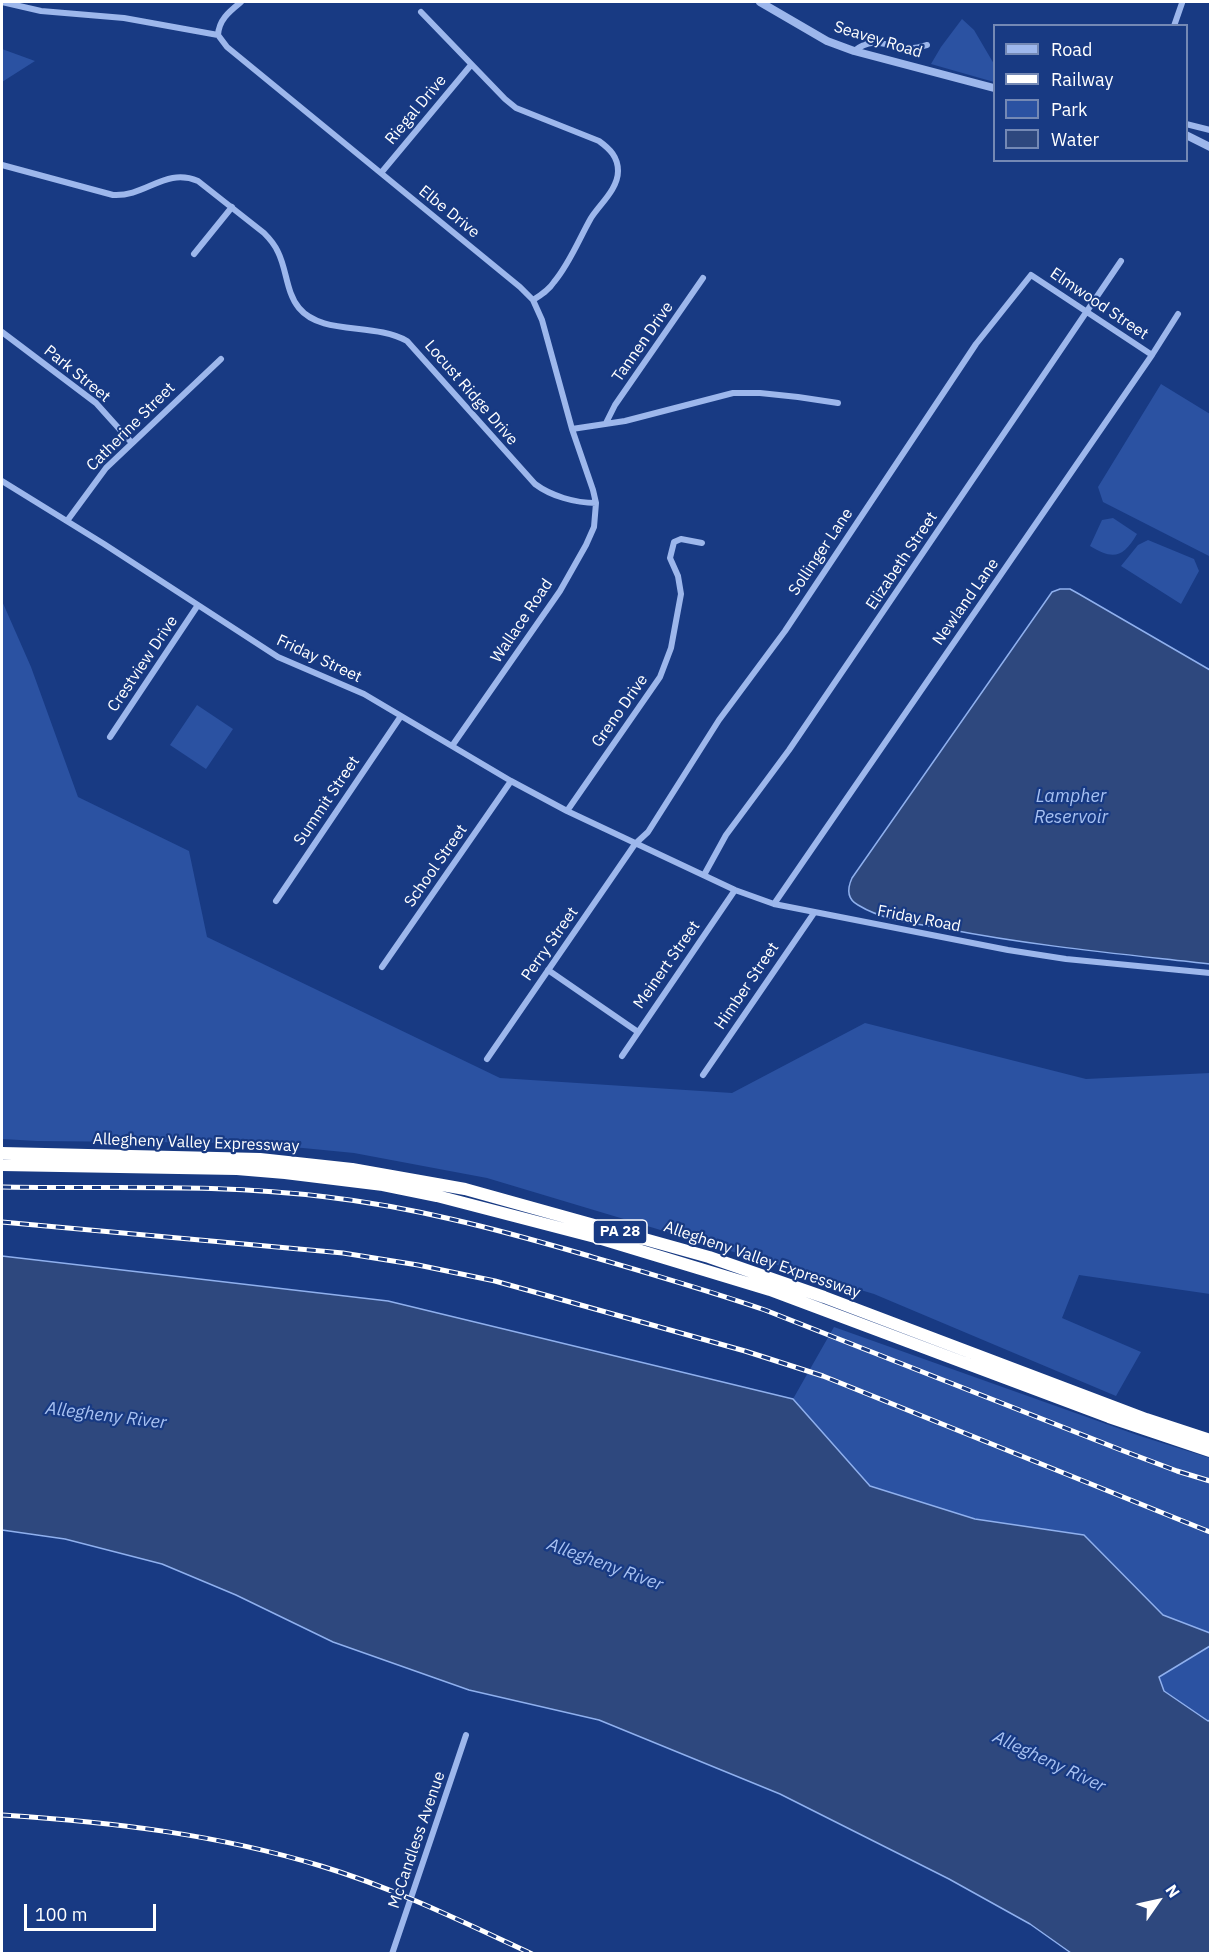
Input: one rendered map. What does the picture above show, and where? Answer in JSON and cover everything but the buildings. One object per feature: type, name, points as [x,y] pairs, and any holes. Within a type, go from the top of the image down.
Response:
[{"type":"highway","name":"Allegheny Valley Expressway","points":[[2,1153],[260,1159],[352,1169],[465,1189],[709,1257],[824,1297],[1125,1411],[1210,1440]]},
{"type":"highway","name":"Allegheny Valley Expressway","points":[[2,1165],[237,1169],[383,1185],[458,1201],[605,1240],[770,1290],[1108,1417],[1210,1451]]},
{"type":"street","points":[[2,2],[41,11],[124,18],[218,35],[221,21],[241,2]]},
{"type":"street","name":"Seavey Road","points":[[760,2],[827,41],[854,51],[993,88]]},
{"type":"street","points":[[1175,24],[1182,3]]},
{"type":"street","points":[[421,12],[516,108],[599,141],[615,157],[618,173],[612,188],[592,218],[561,274],[552,285],[533,300]]},
{"type":"street","name":"Elbe Drive","points":[[218,35],[227,48],[533,300],[542,320],[572,429],[596,503]]},
{"type":"street","points":[[854,51],[862,44],[873,42],[912,49],[927,45]]},
{"type":"street","name":"Riegal Drive","points":[[381,173],[471,65]]},
{"type":"street","points":[[1188,124],[1210,130]]},
{"type":"street","points":[[1188,136],[1210,147]]},
{"type":"street","name":"Locust Ridge Drive","points":[[2,165],[113,195],[129,195],[172,177],[189,177],[198,181],[272,242],[280,258],[291,296],[309,318],[324,323],[390,333],[407,341],[535,484],[551,494],[596,503]]},
{"type":"street","points":[[194,254],[232,207]]},
{"type":"street","name":"Elizabeth Street","points":[[704,875],[726,835],[789,750],[1121,261]]},
{"type":"street","name":"Elmwood Street","points":[[1031,274],[1152,355]]},
{"type":"street","name":"Sollinger Lane","points":[[635,844],[648,832],[719,720],[785,631],[976,344],[1031,274]]},
{"type":"street","name":"Tannen Drive","points":[[606,423],[615,405],[703,278]]},
{"type":"street","name":"Newland Lane","points":[[774,904],[1178,314]]},
{"type":"street","name":"Park Street","points":[[2,332],[96,403],[131,442]]},
{"type":"street","name":"Catherine Street","points":[[67,521],[101,474],[131,442],[221,359]]},
{"type":"street","points":[[572,429],[625,421],[733,393],[760,393],[838,404]]},
{"type":"street","name":"Friday Street","points":[[2,481],[278,657],[340,683],[511,781],[635,844]]},
{"type":"street","name":"Wallace Road","points":[[452,746],[560,591],[594,527],[596,503]]},
{"type":"street","name":"Greno Drive","points":[[567,810],[660,677],[671,648],[681,594],[678,576],[670,558],[674,542],[681,539],[702,543]]},
{"type":"street","name":"Crestview Drive","points":[[110,737],[198,605]]},
{"type":"street","name":"Summit Street","points":[[276,901],[401,716]]},
{"type":"street","name":"School Street","points":[[382,967],[511,781]]},
{"type":"street","name":"Friday Road","points":[[635,844],[735,890],[774,904],[1008,950],[1210,973]]},
{"type":"street","name":"Perry Street","points":[[487,1059],[635,844]]},
{"type":"street","name":"Meinert Street","points":[[622,1056],[735,890]]},
{"type":"street","name":"Himber Street","points":[[703,1075],[814,912]]},
{"type":"street","points":[[548,970],[638,1032]]},
{"type":"street","name":"McCandless Avenue","points":[[392,1953],[466,1735]]},
{"type":"green space","points":[[962,19],[974,30],[993,62],[993,82],[931,64]]},
{"type":"green space","points":[[2,49],[35,61],[2,82]]},
{"type":"green space","points":[[1161,384],[1210,414],[1209,556],[1103,502],[1098,487]]},
{"type":"green space","points":[[1113,518],[1137,534],[1127,548],[1111,555],[1090,546],[1102,520]]},
{"type":"green space","points":[[1148,540],[1194,559],[1199,571],[1181,604],[1121,566],[1138,545]]},
{"type":"green space","points":[[2,601],[31,667],[78,797],[189,851],[207,937],[500,1078],[732,1093],[865,1023],[1086,1079],[1210,1073],[1210,1294],[1079,1275],[1062,1318],[1141,1352],[1116,1396],[874,1294],[487,1178],[354,1153],[252,1143],[2,1139]]},
{"type":"green space","points":[[197,705],[233,729],[206,769],[170,745]]},
{"type":"green space","points":[[834,1327],[1140,1436],[1210,1458],[1210,1633],[1163,1615],[1084,1535],[975,1519],[870,1486],[793,1399]]},
{"type":"green space","points":[[1210,1646],[1210,1720],[1208,1721],[1164,1691],[1159,1677]]},
{"type":"water","name":"Lampher Reservoir","points":[[1070,589],[1210,670],[1210,964],[1045,945],[913,923],[879,915],[854,903],[850,897],[849,886],[852,878],[1052,592]]},
{"type":"water","name":"Allegheny River","points":[[2,1256],[388,1301],[793,1399],[870,1486],[975,1519],[1084,1535],[1163,1615],[1210,1633],[1210,1646],[1159,1677],[1164,1691],[1208,1721],[1210,1720],[1210,1953],[1071,1953],[1030,1924],[949,1879],[780,1794],[599,1720],[469,1690],[333,1642],[236,1595],[162,1564],[65,1539],[2,1530]]},
{"type":"railway","points":[[2,1187],[205,1188],[286,1193],[359,1201],[485,1227],[649,1273],[765,1310],[1121,1450],[1210,1481]]},
{"type":"railway","points":[[2,1222],[343,1253],[495,1281],[745,1351],[823,1376],[1210,1532]]},
{"type":"railway","points":[[2,1815],[83,1821],[163,1831],[282,1855],[375,1885],[428,1906],[532,1954]]}]
